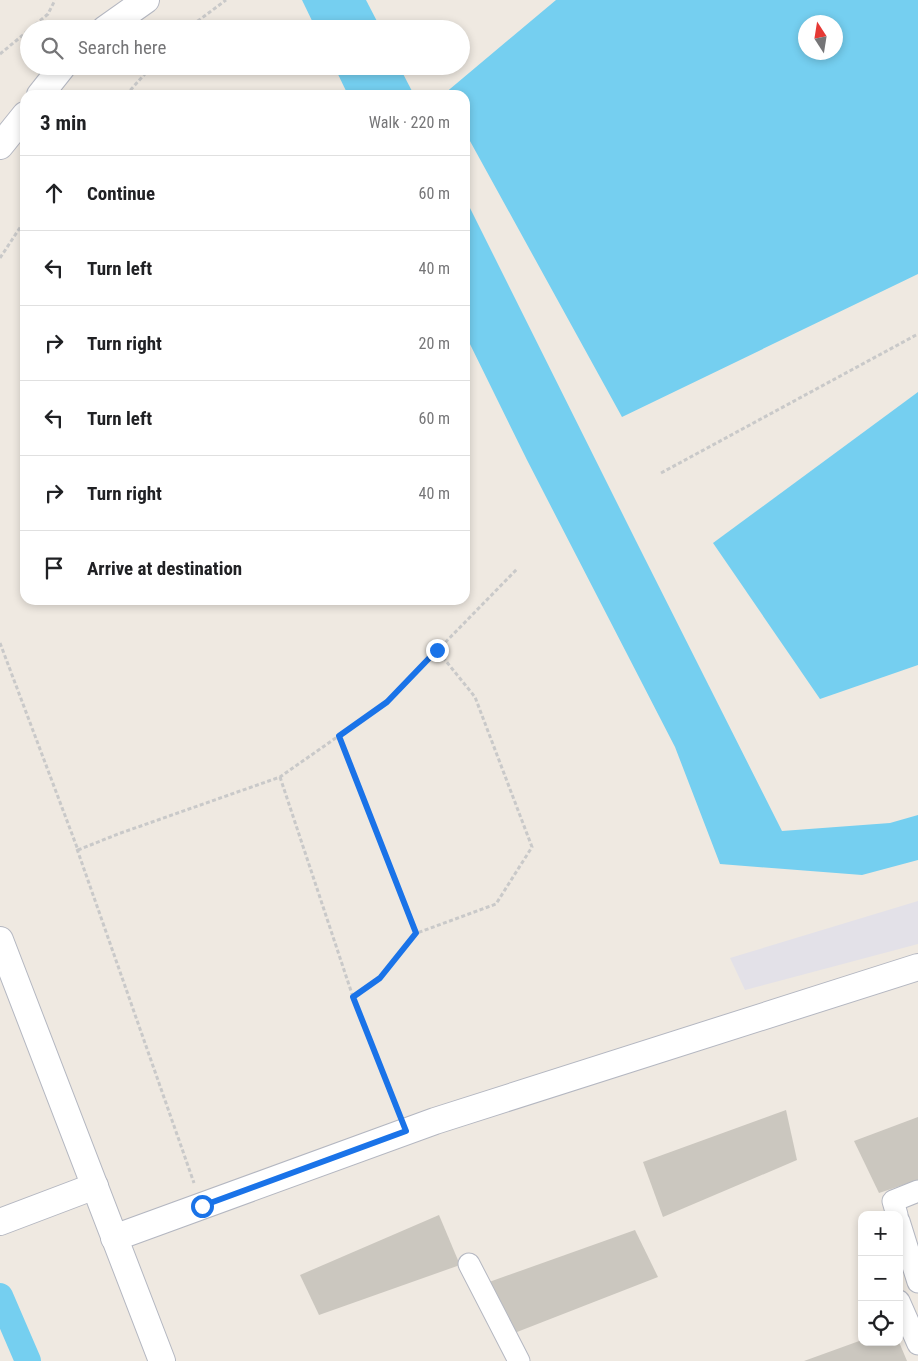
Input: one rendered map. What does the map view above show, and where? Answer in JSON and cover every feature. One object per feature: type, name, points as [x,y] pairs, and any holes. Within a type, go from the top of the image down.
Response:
[{"type":"street","points":[[118,20],[146,0]]},
{"type":"street","points":[[44,90],[56,75]]},
{"type":"street","points":[[0,146],[20,120]]},
{"type":"street","points":[[0,940],[162,1361]]},
{"type":"street","points":[[114,1238],[434,1120],[918,967]]},
{"type":"street","points":[[0,1222],[95,1186]]},
{"type":"street","points":[[896,1211],[893,1200],[918,1191]]},
{"type":"street","points":[[903,1234],[918,1284],[903,1290]]},
{"type":"street","points":[[469,1264],[518,1361]]},
{"type":"street","points":[[903,1310],[918,1344]]},
{"type":"path","points":[[40,20],[48,14],[55,0]]},
{"type":"path","points":[[199,20],[226,0]]},
{"type":"path","points":[[0,54],[20,37]]},
{"type":"path","points":[[130,90],[144,75]]},
{"type":"path","points":[[0,258],[20,228]]},
{"type":"path","points":[[661,473],[918,334]]},
{"type":"path","points":[[0,643],[78,850],[280,777],[387,702],[517,569]]},
{"type":"path","points":[[353,997],[380,978],[416,933],[496,904],[532,847],[475,697],[437,650]]},
{"type":"path","points":[[339,736],[416,933]]},
{"type":"path","points":[[280,777],[353,997],[406,1131]]},
{"type":"path","points":[[71,832],[202,1206]]},
{"type":"shaded area","points":[[918,901],[918,944],[745,990],[730,958]]},
{"type":"water","points":[[302,0],[366,0],[376,20],[312,20]]},
{"type":"water","points":[[556,0],[918,0],[918,274],[622,417],[470,141],[470,90],[449,90],[467,75],[470,75],[470,72]]},
{"type":"water","points":[[338,75],[404,75],[411,90],[346,90]]},
{"type":"water","points":[[470,208],[782,831],[890,823],[918,815],[918,860],[862,875],[720,864],[675,747],[527,460],[470,344]]},
{"type":"water","points":[[918,392],[918,665],[820,699],[713,543]]},
{"type":"building","points":[[786,1110],[797,1160],[663,1217],[643,1162]]},
{"type":"building","points":[[918,1117],[918,1180],[879,1193],[854,1141]]},
{"type":"building","points":[[439,1215],[460,1265],[319,1315],[300,1275]]},
{"type":"building","points":[[635,1230],[658,1277],[504,1337],[478,1286]]},
{"type":"building","points":[[858,1341],[858,1346],[901,1346],[907,1361],[804,1361]]},
{"type":"waterway","points":[[0,1296],[28,1361]]},
{"type":"route","points":[[202,1206],[406,1131],[353,997],[380,978],[416,933],[339,736],[387,702],[437,650]]}]
